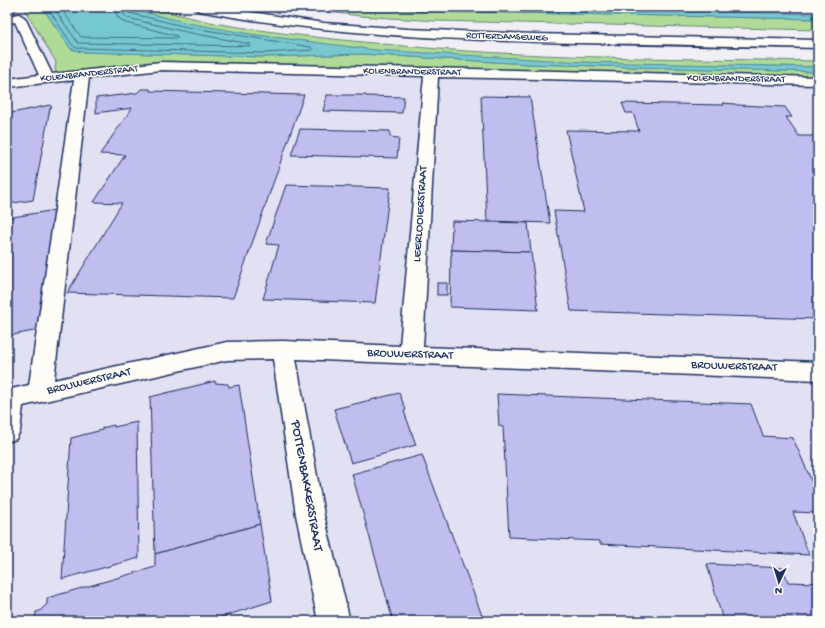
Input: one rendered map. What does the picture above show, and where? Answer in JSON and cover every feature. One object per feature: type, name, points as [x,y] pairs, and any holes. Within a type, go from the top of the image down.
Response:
[{"type":"street","name":"ROTTERDAMSEWEG","points":[[199,7],[273,20],[383,32],[490,37],[818,44]]},
{"type":"street","name":"ROTTERDAMSEWEG","points":[[291,11],[434,24],[818,34]]},
{"type":"street","points":[[7,20],[19,18],[47,78]]},
{"type":"street","name":"KOLENBRANDERSTRAAT","points":[[7,83],[161,66],[818,81]]},
{"type":"street","name":"LEERLOOIERSTRAAT","points":[[410,355],[431,73]]},
{"type":"street","points":[[40,393],[82,74]]},
{"type":"street","name":"BROUWERSTRAAT","points":[[10,400],[227,351],[283,350],[818,371]]},
{"type":"street","name":"POTTENBAKKERSTRAAT","points":[[283,350],[310,515],[334,621]]},
{"type":"street","points":[[7,431],[10,400]]},
{"type":"shaded area","points":[[7,7],[44,7],[124,52],[444,61],[818,61],[818,621],[7,621]]},
{"type":"shaded area","points":[[368,7],[818,7],[818,27],[450,17]]},
{"type":"green space","points":[[23,7],[42,7],[71,49],[83,52],[265,57],[361,54],[528,64],[818,72],[818,77],[176,63],[65,74],[57,73],[55,70],[56,62]]},
{"type":"green space","points":[[124,7],[136,7],[172,13],[220,24],[282,33],[438,49],[492,53],[601,57],[818,61],[818,67],[553,61],[420,54],[354,48],[247,34],[185,23]]},
{"type":"green space","points":[[289,7],[357,7],[422,11],[818,19],[818,30],[436,21],[360,16]]},
{"type":"water","points":[[42,7],[124,7],[188,23],[249,34],[376,50],[584,62],[818,67],[818,72],[528,64],[361,54],[265,57],[83,52],[71,49]]},
{"type":"water","points":[[357,7],[484,7],[818,14],[818,19],[422,11]]},
{"type":"building","points":[[7,7],[16,7],[14,15],[7,16]]},
{"type":"building","points":[[141,89],[150,89],[150,91],[304,95],[233,298],[67,293],[122,203],[94,202],[125,155],[100,154],[132,108],[96,113],[96,98],[137,93]]},
{"type":"building","points":[[327,95],[404,97],[402,113],[323,111]]},
{"type":"building","points":[[481,96],[530,97],[550,223],[487,221]]},
{"type":"building","points":[[622,103],[724,105],[723,103],[785,107],[792,117],[786,117],[799,136],[818,136],[818,319],[571,311],[554,211],[584,212],[566,130],[639,131],[633,113],[626,113]]},
{"type":"building","points":[[50,105],[52,107],[50,108],[33,200],[7,204],[7,114]]},
{"type":"building","points":[[300,129],[390,131],[390,137],[399,138],[397,158],[291,155]]},
{"type":"building","points":[[286,185],[390,188],[375,303],[263,299],[279,245],[266,244]]},
{"type":"building","points":[[55,210],[39,330],[7,336],[7,218]]},
{"type":"building","points":[[452,221],[528,223],[531,252],[451,250]]},
{"type":"building","points":[[451,250],[531,252],[538,310],[450,307]]},
{"type":"building","points":[[437,283],[447,283],[447,295],[437,295]]},
{"type":"building","points":[[215,381],[215,383],[228,384],[229,387],[239,385],[260,524],[155,554],[150,397]]},
{"type":"building","points":[[399,393],[406,410],[404,411],[416,445],[351,463],[334,409]]},
{"type":"building","points":[[497,394],[751,404],[763,436],[793,438],[818,496],[818,513],[793,512],[809,555],[600,544],[600,541],[509,537],[503,427],[499,426]]},
{"type":"building","points":[[137,422],[139,558],[62,579],[71,438],[102,430],[102,428],[114,425],[114,427]]},
{"type":"building","points":[[422,455],[484,621],[393,621],[352,474]]},
{"type":"building","points":[[260,524],[272,601],[209,621],[35,621],[36,612],[40,611],[47,604],[47,598],[155,567],[155,554]]},
{"type":"building","points":[[707,564],[783,568],[788,582],[818,583],[818,621],[723,621]]}]
